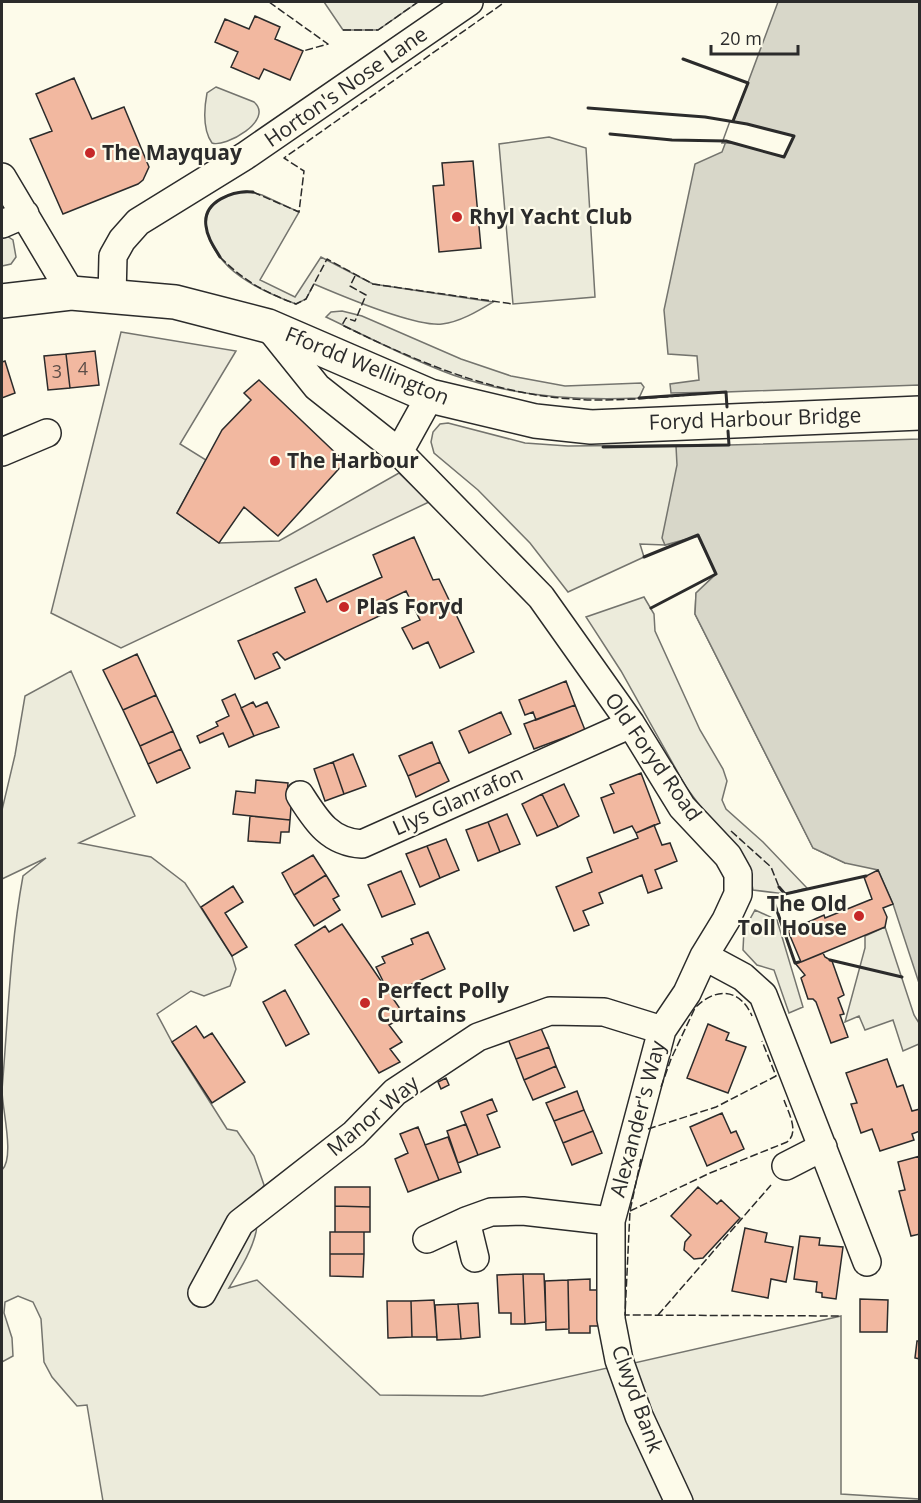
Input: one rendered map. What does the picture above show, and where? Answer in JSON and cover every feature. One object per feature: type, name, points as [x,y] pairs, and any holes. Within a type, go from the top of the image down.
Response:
[{"type":"main road","name":"Ffordd Wellington","points":[[2,302],[71,293],[175,302],[268,326],[430,396],[535,421],[591,427]]},
{"type":"main road","name":"Foryd Harbour Bridge","points":[[591,427],[920,412]]},
{"type":"street","name":"Horton's Nose Lane","points":[[112,297],[113,256],[122,240],[138,222],[245,156],[468,2]]},
{"type":"street","points":[[2,177],[13,219],[71,293]]},
{"type":"street","name":"Old Foryd Road","points":[[268,326],[317,387],[399,452],[541,597],[631,724],[682,807],[728,856],[738,874],[738,894],[726,920],[704,956]]},
{"type":"street","points":[[399,452],[430,396]]},
{"type":"street","points":[[2,452],[47,433]]},
{"type":"street","name":"Llys Glanrafon","points":[[300,795],[316,821],[331,836],[349,843],[362,844],[631,724]]},
{"type":"street","points":[[704,956],[743,976],[763,995],[867,1262]]},
{"type":"street","name":"Alexander's Way","points":[[611,1221],[662,1030],[687,993],[704,956]]},
{"type":"street","name":"Manor Way","points":[[202,1293],[240,1223],[354,1134],[396,1092],[478,1037],[550,1011],[604,1012],[662,1030]]},
{"type":"street","points":[[786,1166],[823,1147]]},
{"type":"street","points":[[427,1239],[491,1212],[524,1211],[611,1221]]},
{"type":"street","points":[[466,1221],[475,1258]]},
{"type":"street","name":"Clwyd Bank","points":[[611,1221],[611,1320],[619,1360],[639,1416],[679,1502]]},
{"type":"shaded area","points":[[324,2],[418,2],[378,30],[343,30]]},
{"type":"shaded area","points":[[778,2],[919,2],[919,983],[893,904],[878,870],[845,863],[813,848],[695,614],[696,593],[716,574],[698,536],[665,545],[662,538],[677,465],[676,446],[729,445],[726,392],[671,393],[670,384],[699,380],[697,356],[668,354],[664,310],[695,164],[722,152]]},
{"type":"shaded area","points":[[216,87],[254,102],[259,109],[258,117],[246,131],[227,141],[212,143],[207,132],[205,106],[207,93]]},
{"type":"shaded area","points":[[549,137],[586,148],[595,297],[513,304],[499,144]]},
{"type":"shaded area","points":[[246,191],[262,195],[299,212],[260,280],[295,297],[321,257],[373,284],[493,302],[462,319],[449,323],[430,324],[397,316],[314,284],[306,299],[296,304],[275,296],[247,281],[228,266],[217,254],[206,227],[207,215],[214,204],[226,196]]},
{"type":"shaded area","points":[[7,236],[13,240],[16,257],[11,264],[2,266],[2,238]]},
{"type":"shaded area","points":[[342,311],[362,316],[461,359],[511,376],[565,386],[641,383],[644,387],[639,398],[592,399],[498,388],[453,375],[420,362],[326,317],[331,312]]},
{"type":"shaded area","points":[[121,332],[236,351],[180,444],[206,460],[177,513],[219,543],[279,541],[399,473],[429,502],[121,648],[51,613]]},
{"type":"shaded area","points":[[448,423],[525,443],[568,446],[768,444],[845,863],[813,848],[695,614],[696,593],[716,574],[698,536],[665,545],[640,544],[644,557],[568,592],[530,543],[478,490],[434,453],[431,442],[433,432],[440,424]]},
{"type":"shaded area","points":[[644,597],[654,614],[655,631],[700,730],[723,769],[727,781],[722,800],[726,809],[763,842],[807,888],[785,894],[753,890],[748,864],[686,787],[621,671],[586,617]]},
{"type":"shaded area","points":[[71,671],[135,816],[79,843],[151,857],[185,883],[232,956],[236,969],[230,986],[204,996],[191,991],[157,1014],[227,1129],[237,1131],[254,1156],[264,1185],[258,1202],[257,1226],[252,1246],[229,1288],[257,1280],[380,1395],[482,1396],[607,1368],[668,1501],[103,1501],[87,1405],[77,1406],[52,1377],[44,1362],[41,1319],[33,1302],[18,1296],[5,1302],[4,1313],[12,1338],[13,1356],[2,1362],[2,1170],[6,1164],[8,1144],[2,1090],[10,983],[23,876],[46,858],[2,879],[2,810],[15,755],[25,696]]},
{"type":"shaded area","points":[[755,910],[777,920],[803,1007],[789,1013],[774,970],[757,965],[743,950],[744,930]]},
{"type":"shaded area","points":[[885,927],[914,1015],[919,1023],[919,1044],[903,1051],[893,1020],[865,1030],[859,1016],[845,1022],[865,948],[865,936]]},
{"type":"shaded area","points":[[841,1316],[841,1494],[919,1499],[919,1501],[692,1501],[651,1416],[634,1363]]},
{"type":"pier","points":[[730,121],[794,136],[784,157],[733,143],[722,143]]},
{"type":"pier","points":[[919,385],[919,439],[729,445],[726,392]]},
{"type":"building","points":[[255,16],[280,27],[275,39],[303,51],[290,80],[264,69],[259,79],[231,67],[238,52],[215,42],[225,19],[249,29]]},
{"type":"building","name":"The Mayquay","points":[[74,78],[92,119],[124,107],[149,167],[143,180],[138,184],[63,214],[30,139],[52,131],[36,94]]},
{"type":"building","name":"Rhyl Yacht Club","points":[[473,161],[481,248],[439,252],[433,186],[444,185],[442,163]]},
{"type":"building","points":[[95,351],[99,385],[70,388],[66,354]]},
{"type":"building","points":[[66,354],[70,388],[48,390],[44,356]]},
{"type":"building","points":[[5,361],[15,393],[2,398],[2,362]]},
{"type":"building","name":"The Harbour","points":[[259,380],[345,462],[278,536],[244,507],[219,543],[177,513],[222,430],[251,400],[244,393]]},
{"type":"building","name":"Plas Foryd","points":[[414,537],[433,580],[439,579],[474,652],[440,668],[428,642],[413,649],[402,628],[420,620],[406,591],[383,602],[388,612],[285,660],[277,652],[273,654],[280,668],[255,679],[238,641],[305,612],[295,588],[316,579],[327,602],[382,577],[373,555]]},
{"type":"building","points":[[137,654],[156,695],[123,710],[103,670]]},
{"type":"building","points":[[566,681],[575,705],[536,720],[533,712],[525,715],[519,700]]},
{"type":"building","points":[[235,694],[254,736],[229,747],[223,733],[200,743],[197,736],[218,726],[216,722],[229,716],[222,700]]},
{"type":"building","points":[[156,695],[173,731],[140,746],[123,710]]},
{"type":"building","points":[[253,702],[256,707],[267,702],[279,727],[254,736],[241,708]]},
{"type":"building","points":[[575,705],[585,730],[534,749],[524,724]]},
{"type":"building","points":[[501,712],[511,734],[469,753],[459,731]]},
{"type":"building","points":[[173,731],[181,749],[148,764],[140,746]]},
{"type":"building","points":[[432,742],[440,762],[408,776],[399,756]]},
{"type":"building","points":[[181,749],[190,768],[157,783],[148,764]]},
{"type":"building","points":[[353,754],[366,786],[344,794],[333,762]]},
{"type":"building","points":[[333,762],[344,794],[325,801],[314,769]]},
{"type":"building","points":[[440,762],[449,781],[416,797],[408,776]]},
{"type":"building","points":[[641,773],[660,823],[636,833],[632,826],[614,833],[601,798],[614,793],[610,785]]},
{"type":"building","points":[[256,780],[288,783],[287,795],[292,795],[290,820],[233,814],[236,791],[255,793]]},
{"type":"building","points":[[564,784],[579,816],[558,827],[542,794]]},
{"type":"building","points":[[542,794],[558,827],[537,836],[522,804]]},
{"type":"building","points":[[507,814],[520,844],[500,852],[488,822]]},
{"type":"building","points":[[250,816],[290,820],[289,832],[281,832],[280,843],[248,841]]},
{"type":"building","points":[[488,822],[500,852],[478,861],[466,830]]},
{"type":"building","points":[[654,825],[662,845],[670,843],[677,861],[655,870],[662,888],[648,893],[642,875],[599,893],[603,903],[583,911],[589,925],[574,931],[556,887],[592,872],[587,858],[638,838],[636,833]]},
{"type":"building","points":[[446,839],[459,870],[440,878],[427,846]]},
{"type":"building","points":[[427,846],[440,878],[420,887],[406,854]]},
{"type":"building","points":[[313,855],[326,875],[294,895],[282,873]]},
{"type":"building","name":"The Old Toll House","points":[[878,870],[893,904],[883,908],[887,917],[885,927],[801,962],[788,931],[824,915],[825,918],[872,899],[864,877]]},
{"type":"building","points":[[401,871],[415,904],[382,917],[368,885]]},
{"type":"building","points":[[326,875],[339,896],[333,899],[340,910],[314,926],[294,895]]},
{"type":"building","points":[[233,886],[243,902],[225,913],[247,947],[232,956],[201,907]]},
{"type":"building","name":"Perfect Polly Curtains","points":[[342,924],[405,1016],[389,1025],[402,1042],[390,1049],[400,1062],[379,1073],[295,945],[325,926],[329,932]]},
{"type":"building","points":[[428,932],[445,969],[397,991],[395,987],[387,989],[376,967],[385,963],[382,957],[413,944],[411,939]]},
{"type":"building","points":[[823,953],[832,961],[844,995],[838,998],[844,1014],[840,1015],[848,1037],[831,1043],[816,1002],[808,999],[801,978],[805,975],[795,963]]},
{"type":"building","points":[[285,990],[309,1034],[286,1046],[263,1002]]},
{"type":"building","points":[[708,1024],[729,1033],[726,1040],[746,1047],[728,1093],[687,1078]]},
{"type":"building","points":[[196,1026],[204,1038],[212,1033],[245,1082],[212,1103],[172,1042]]},
{"type":"building","points":[[540,1026],[549,1047],[516,1059],[508,1039]]},
{"type":"building","points":[[549,1047],[556,1066],[524,1080],[516,1059]]},
{"type":"building","points":[[887,1059],[897,1087],[903,1085],[912,1111],[920,1109],[920,1131],[912,1134],[914,1140],[880,1151],[872,1129],[861,1133],[851,1104],[857,1103],[846,1073]]},
{"type":"building","points":[[556,1066],[565,1087],[533,1100],[524,1080]]},
{"type":"building","points":[[446,1078],[449,1085],[441,1089],[438,1082]]},
{"type":"building","points":[[577,1091],[584,1110],[554,1121],[546,1103]]},
{"type":"building","points":[[492,1099],[497,1111],[487,1115],[500,1147],[478,1155],[461,1112]]},
{"type":"building","points":[[584,1110],[593,1131],[563,1143],[554,1121]]},
{"type":"building","points":[[722,1113],[731,1133],[736,1131],[744,1149],[707,1166],[690,1127]]},
{"type":"building","points":[[466,1124],[478,1155],[458,1163],[447,1131]]},
{"type":"building","points":[[418,1127],[439,1180],[408,1192],[395,1159],[408,1153],[400,1134]]},
{"type":"building","points":[[593,1131],[602,1153],[572,1165],[563,1143]]},
{"type":"building","points":[[448,1137],[461,1172],[439,1180],[425,1145]]},
{"type":"building","points":[[920,1156],[920,1234],[911,1236],[899,1191],[905,1190],[898,1162]]},
{"type":"building","points":[[335,1187],[370,1187],[370,1207],[335,1206]]},
{"type":"building","points":[[698,1187],[717,1204],[721,1200],[740,1218],[703,1258],[694,1259],[684,1250],[685,1242],[691,1235],[671,1216]]},
{"type":"building","points":[[335,1206],[370,1207],[370,1232],[335,1232]]},
{"type":"building","points":[[745,1228],[767,1233],[765,1242],[793,1247],[786,1282],[771,1279],[768,1298],[732,1291]]},
{"type":"building","points":[[330,1232],[364,1232],[364,1254],[330,1254]]},
{"type":"building","points":[[800,1236],[820,1238],[819,1245],[843,1247],[836,1299],[822,1297],[822,1293],[816,1292],[817,1282],[794,1279]]},
{"type":"building","points":[[330,1254],[364,1254],[363,1277],[330,1276]]},
{"type":"building","points":[[523,1274],[525,1324],[511,1324],[511,1313],[499,1313],[497,1275]]},
{"type":"building","points":[[523,1274],[544,1274],[546,1322],[525,1324]]},
{"type":"building","points":[[590,1279],[590,1290],[600,1290],[601,1326],[590,1326],[590,1333],[569,1333],[568,1280]]},
{"type":"building","points":[[568,1280],[569,1329],[546,1330],[545,1281]]},
{"type":"building","points":[[860,1299],[888,1300],[887,1332],[860,1332]]},
{"type":"building","points":[[434,1300],[437,1337],[412,1337],[411,1301]]},
{"type":"building","points":[[387,1301],[411,1301],[412,1337],[388,1338]]},
{"type":"building","points":[[478,1303],[480,1337],[461,1339],[458,1304]]},
{"type":"building","points":[[458,1304],[461,1339],[437,1340],[435,1305]]},
{"type":"building","points":[[917,1341],[920,1341],[920,1359],[915,1358]]},
{"type":"fence","points":[[269,2],[328,44],[303,51]]},
{"type":"fence","points":[[343,30],[378,30],[418,2]]},
{"type":"fence","points":[[253,192],[299,212],[304,171],[284,158],[505,2]]},
{"type":"fence","points":[[220,257],[255,285],[296,304],[306,299],[327,259],[373,284],[513,304]]},
{"type":"fence","points":[[355,276],[350,286],[366,295],[355,321],[346,318],[342,325],[404,354],[466,378],[531,394],[599,400],[726,392]]},
{"type":"fence","points":[[731,831],[771,867],[779,887]]},
{"type":"fence","points":[[661,1087],[671,1059],[695,1008],[703,1001],[719,994],[734,996],[741,1000],[752,1016]]},
{"type":"fence","points":[[648,1129],[716,1107],[776,1076],[762,1041]]},
{"type":"fence","points":[[630,1211],[710,1173],[787,1142],[791,1138],[793,1127],[784,1100]]},
{"type":"fence","points":[[641,1159],[630,1211],[625,1315],[841,1316]]},
{"type":"fence","points":[[658,1315],[771,1185]]},
{"type":"wall","points":[[683,59],[748,83],[733,121]]},
{"type":"wall","points":[[588,108],[705,117],[747,124],[794,136],[784,157],[726,141],[672,140],[610,134]]},
{"type":"wall","points":[[220,257],[211,242],[206,226],[209,210],[229,195],[253,192]]},
{"type":"wall","points":[[639,398],[726,392],[727,407]]},
{"type":"wall","points":[[603,447],[729,445],[728,431]]},
{"type":"wall","points":[[644,557],[698,535],[716,574],[651,608]]},
{"type":"wall","points":[[779,887],[785,894],[866,876]]},
{"type":"wall","points":[[775,905],[795,963],[799,962]]},
{"type":"wall","points":[[830,960],[902,977]]},
{"type":"place","name":"The Mayquay","points":[[90,153]]},
{"type":"place","name":"Rhyl Yacht Club","points":[[457,217]]},
{"type":"place","name":"The Harbour","points":[[275,461]]},
{"type":"place","name":"Plas Foryd","points":[[344,607]]},
{"type":"place","name":"The Old Toll House","points":[[859,916]]},
{"type":"place","name":"Perfect Polly Curtains","points":[[365,1003]]}]
